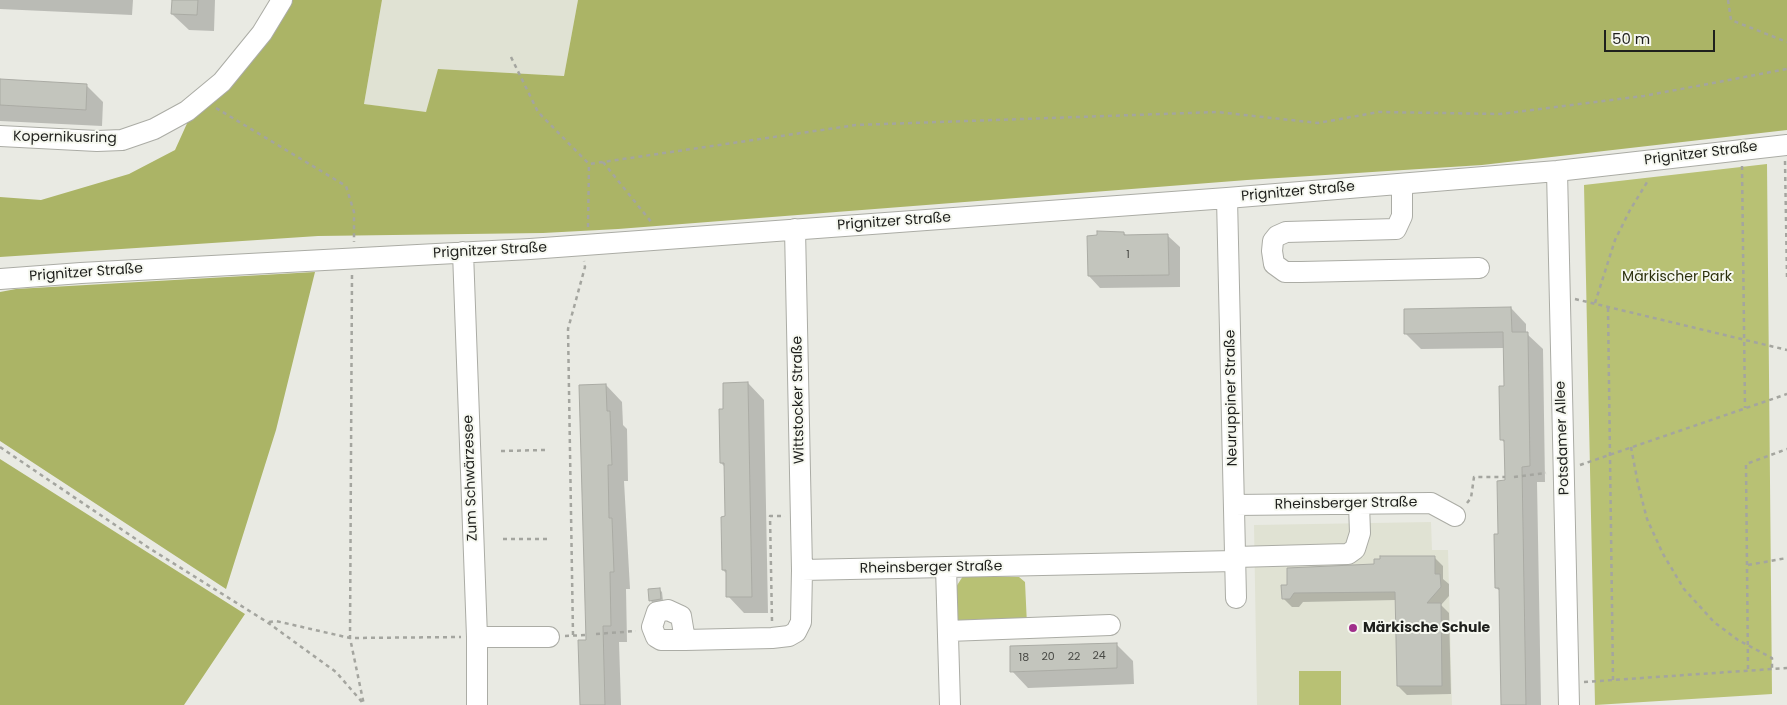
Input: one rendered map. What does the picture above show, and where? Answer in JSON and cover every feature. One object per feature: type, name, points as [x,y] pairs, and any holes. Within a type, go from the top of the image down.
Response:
[{"type":"street","name":"Kopernikusring","points":[[0,136],[97,141],[122,140],[154,129],[187,111],[222,82],[262,33],[282,0]]},
{"type":"street","name":"Prignitzer Straße","points":[[0,279],[665,240],[1228,198],[1557,171],[1786,145]]},
{"type":"street","name":"Potsdamer Allee","points":[[1557,171],[1569,705]]},
{"type":"street","points":[[1402,184],[1402,216],[1396,229],[1286,232],[1277,236],[1273,241],[1274,264],[1285,272],[1479,268]]},
{"type":"street","name":"Neuruppiner Straße","points":[[1228,198],[1236,598]]},
{"type":"street","name":"Wittstocker Straße","points":[[795,229],[802,570]]},
{"type":"street","name":"Zum Schwärzesee","points":[[463,252],[477,637],[477,705]]},
{"type":"street","name":"Rheinsberger Straße","points":[[1234,505],[1431,503],[1455,516]]},
{"type":"street","name":"Rheinsberger Straße","points":[[802,570],[1235,559],[1348,554],[1355,549],[1360,533],[1359,504]]},
{"type":"street","points":[[946,567],[950,705]]},
{"type":"street","points":[[684,640],[682,619],[673,611],[664,609],[658,612],[652,623],[652,630],[656,637],[661,640],[684,640],[772,638],[789,636],[796,632],[799,627],[802,570]]},
{"type":"street","points":[[948,632],[1110,625]]},
{"type":"street","points":[[477,637],[549,637]]},
{"type":"path","points":[[1728,0],[1731,20],[1787,42]]},
{"type":"path","points":[[511,57],[538,112],[589,164],[585,267],[568,329],[573,635]]},
{"type":"path","points":[[589,164],[856,125],[1217,112],[1318,123],[1379,112],[1500,114],[1644,96],[1787,69]]},
{"type":"path","points":[[201,99],[346,186],[354,212],[352,258],[350,638],[364,705]]},
{"type":"path","points":[[1786,145],[1787,277]]},
{"type":"path","points":[[1741,150],[1745,408]]},
{"type":"path","points":[[1595,303],[1615,240],[1630,210],[1661,159]]},
{"type":"path","points":[[603,162],[665,240]]},
{"type":"path","points":[[1559,298],[1580,299],[1608,308],[1787,350]]},
{"type":"path","points":[[1608,308],[1614,680]]},
{"type":"path","points":[[1514,477],[1565,470],[1787,394]]},
{"type":"path","points":[[0,447],[149,548],[267,622],[336,672],[364,705]]},
{"type":"path","points":[[1631,447],[1647,519],[1663,554],[1684,589],[1714,622],[1748,646],[1772,658],[1772,668]]},
{"type":"path","points":[[1748,669],[1746,464],[1787,449]]},
{"type":"path","points":[[501,451],[546,450]]},
{"type":"path","points":[[1455,516],[1471,498],[1474,477],[1505,477]]},
{"type":"path","points":[[770,516],[772,638]]},
{"type":"path","points":[[503,539],[547,539]]},
{"type":"path","points":[[1748,565],[1787,558]]},
{"type":"path","points":[[267,622],[276,621],[350,638],[477,637]]},
{"type":"path","points":[[596,634],[652,630]]},
{"type":"path","points":[[549,637],[586,635]]},
{"type":"path","points":[[1569,682],[1748,669],[1787,668]]},
{"type":"shaded area","points":[[382,0],[578,0],[564,76],[439,69],[426,113],[364,104]]},
{"type":"shaded area","name":"Märkische Schule","points":[[1431,522],[1432,550],[1448,550],[1452,705],[1257,705],[1254,525]]},
{"type":"green space","points":[[289,0],[382,0],[364,104],[426,112],[438,69],[564,76],[578,0],[1787,0],[1787,130],[1482,165],[1247,180],[618,229],[543,233],[318,236],[0,257],[0,197],[41,200],[129,174],[175,150],[189,119]]},
{"type":"green space","name":"Märkischer Park","points":[[1767,164],[1772,694],[1595,705],[1584,185]]},
{"type":"green space","points":[[315,272],[276,430],[226,589],[0,441],[0,292],[16,289]]},
{"type":"green space","points":[[0,459],[245,614],[184,705],[0,705]]},
{"type":"green space","points":[[963,576],[1019,577],[1025,582],[1027,625],[957,628],[956,587]]},
{"type":"green space","points":[[1299,671],[1341,671],[1341,705],[1299,705]]},
{"type":"building","points":[[172,0],[198,0],[197,15],[171,14]]},
{"type":"building","points":[[0,79],[87,84],[86,110],[0,105]]},
{"type":"building","points":[[1097,231],[1124,232],[1124,235],[1168,234],[1169,275],[1088,276],[1087,236],[1097,235]]},
{"type":"building","points":[[1511,307],[1512,332],[1528,332],[1530,466],[1522,467],[1526,705],[1501,705],[1499,588],[1495,588],[1494,534],[1498,534],[1497,481],[1505,480],[1504,440],[1500,440],[1499,386],[1504,386],[1503,332],[1404,334],[1404,309]]},
{"type":"building","points":[[748,382],[752,597],[726,597],[726,570],[722,570],[721,517],[725,516],[724,463],[720,463],[719,409],[723,409],[723,383]]},
{"type":"building","points":[[606,384],[607,411],[610,411],[612,465],[608,465],[609,518],[612,518],[614,572],[610,572],[611,626],[603,626],[605,705],[580,705],[578,640],[586,640],[579,385]]},
{"type":"building","points":[[1380,556],[1435,556],[1435,574],[1440,574],[1441,587],[1427,603],[1441,603],[1442,686],[1397,686],[1395,592],[1294,593],[1290,599],[1282,599],[1281,585],[1287,585],[1287,568],[1374,564],[1374,559],[1380,559]]},
{"type":"building","points":[[660,588],[661,599],[649,601],[648,589]]},
{"type":"building","points":[[1117,643],[1117,668],[1010,672],[1010,646]]},
{"type":"place","name":"Märkische Schule","points":[[1353,628]]}]
